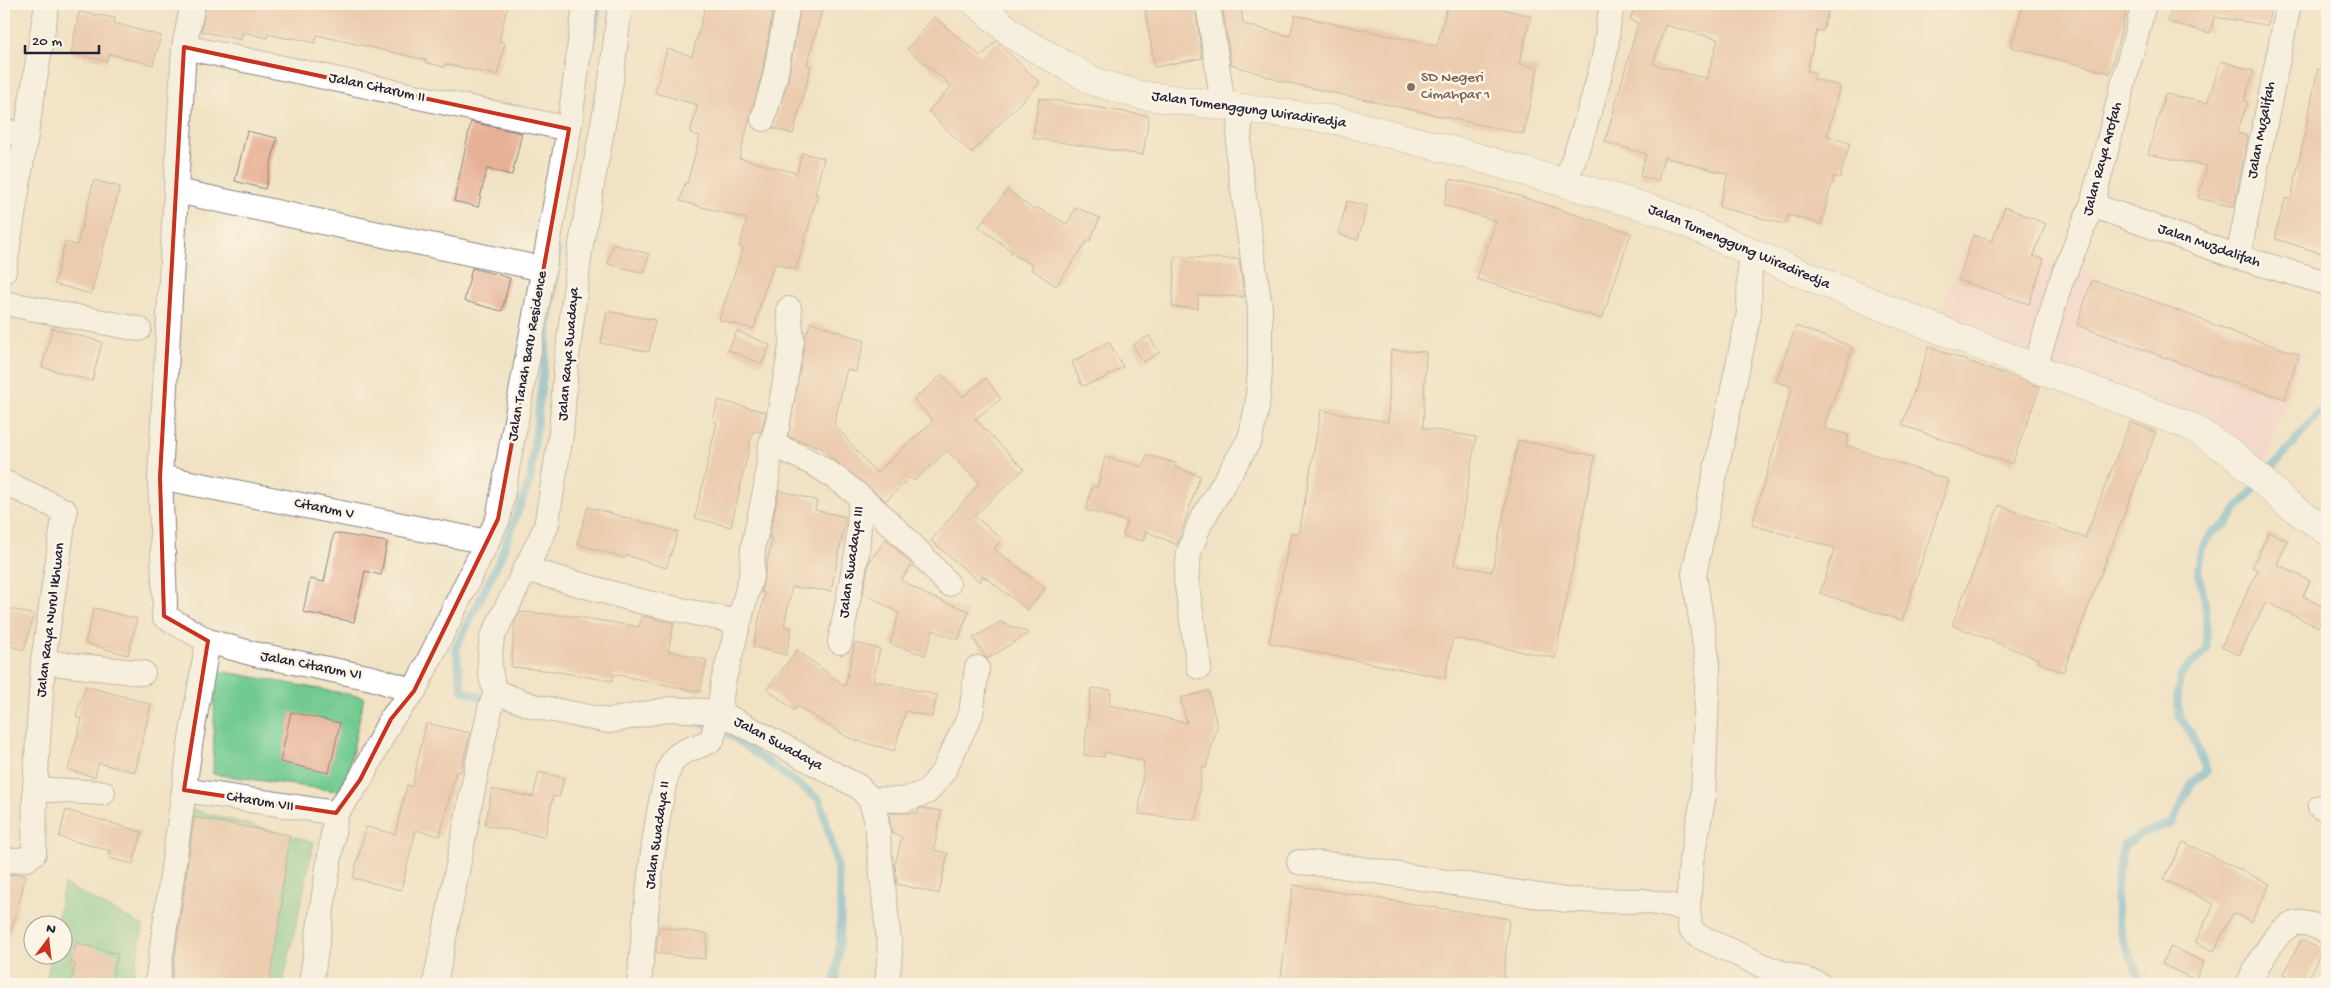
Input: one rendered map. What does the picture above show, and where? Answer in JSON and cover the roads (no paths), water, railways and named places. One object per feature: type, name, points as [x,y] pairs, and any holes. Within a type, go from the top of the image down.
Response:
[{"type":"street","points":[[4,271],[15,133],[47,4]]},
{"type":"street","points":[[160,477],[184,46],[192,4]]},
{"type":"street","name":"Jalan Tanah Baru Residence","points":[[336,813],[360,780],[391,719],[414,691],[498,519],[569,129],[585,4]]},
{"type":"street","name":"Jalan Raya Swadaya","points":[[493,699],[489,666],[492,638],[546,527],[562,434],[566,367],[579,258],[611,81],[620,4]]},
{"type":"street","points":[[763,119],[775,77],[788,4]]},
{"type":"street","name":"Jalan Tumenggung Wiradiredja","points":[[977,4],[1019,39],[1095,82],[1140,95],[1336,120],[1565,183],[1662,212],[1750,252],[2035,368],[2192,427],[2236,456],[2286,503],[2327,531]]},
{"type":"street","points":[[1199,667],[1186,579],[1189,553],[1200,523],[1250,439],[1257,407],[1260,371],[1260,308],[1232,106],[1208,4]]},
{"type":"street","points":[[1565,183],[1584,133],[1604,54],[1608,16],[1613,4]]},
{"type":"street","name":"Jalan Raya Arofah","points":[[2035,368],[2060,284],[2092,205],[2144,4]]},
{"type":"street","name":"Jalan Muzalifah","points":[[2238,257],[2288,4]]},
{"type":"street","name":"Jalan Citarum II","points":[[184,46],[569,129]]},
{"type":"street","points":[[177,191],[543,269]]},
{"type":"street","name":"Jalan Muzdalifah","points":[[2092,205],[2238,257],[2327,284]]},
{"type":"street","points":[[1750,252],[1749,314],[1694,574],[1708,665],[1703,800],[1691,862],[1687,895],[1688,909],[1690,928],[1698,936],[1770,969],[1818,984]]},
{"type":"street","points":[[4,303],[139,329]]},
{"type":"street","points":[[716,725],[723,682],[752,573],[753,547],[766,487],[772,444],[792,341],[789,309]]},
{"type":"street","name":"Jalan Swadaya III","points":[[772,444],[822,468],[861,499],[857,553],[840,642]]},
{"type":"street","name":"Citarum V","points":[[160,477],[487,542]]},
{"type":"street","name":"Jalan Citarum VI","points":[[160,477],[164,616],[208,641],[254,654],[372,678],[414,691]]},
{"type":"street","name":"Jalan Raya Nurul Ikhwan","points":[[4,482],[65,512],[43,662],[35,790],[34,853],[28,859],[4,861]]},
{"type":"street","points":[[861,499],[932,565],[948,584]]},
{"type":"street","points":[[524,569],[639,601],[738,622]]},
{"type":"street","points":[[157,984],[184,790],[208,641]]},
{"type":"street","points":[[43,662],[143,672]]},
{"type":"street","points":[[887,984],[890,952],[888,929],[876,816],[870,799],[903,800],[927,792],[943,772],[971,714],[977,668]]},
{"type":"street","points":[[435,984],[493,699]]},
{"type":"street","name":"Jalan Swadaya","points":[[493,699],[609,721],[671,709],[716,725],[858,787],[870,799]]},
{"type":"street","name":"Jalan Swadaya II","points":[[639,984],[659,813],[667,770],[675,757],[716,725]]},
{"type":"street","points":[[35,790],[103,793]]},
{"type":"street","name":"Citarum VII","points":[[184,790],[336,813]]},
{"type":"street","points":[[311,984],[336,813]]},
{"type":"street","points":[[1299,862],[1335,865],[1566,900],[1644,901],[1688,909]]},
{"type":"street","points":[[2248,984],[2270,944],[2291,924],[2300,922],[2327,931]]},
{"type":"waterway","points":[[593,34],[598,4]]},
{"type":"waterway","points":[[491,701],[462,690],[456,648],[499,561],[530,480],[558,251]]},
{"type":"waterway","points":[[2140,984],[2136,968],[2125,945],[2118,920],[2117,882],[2124,845],[2140,835],[2173,822],[2192,782],[2207,771],[2191,733],[2179,716],[2177,695],[2181,674],[2207,650],[2206,608],[2198,569],[2202,548],[2212,532],[2226,525],[2236,510],[2324,407],[2327,396]]},
{"type":"waterway","points":[[691,721],[718,726],[820,800],[839,882],[840,941],[834,984]]},
{"type":"place","name":"SD Negeri Cimahpar 1","points":[[1411,87]]}]
